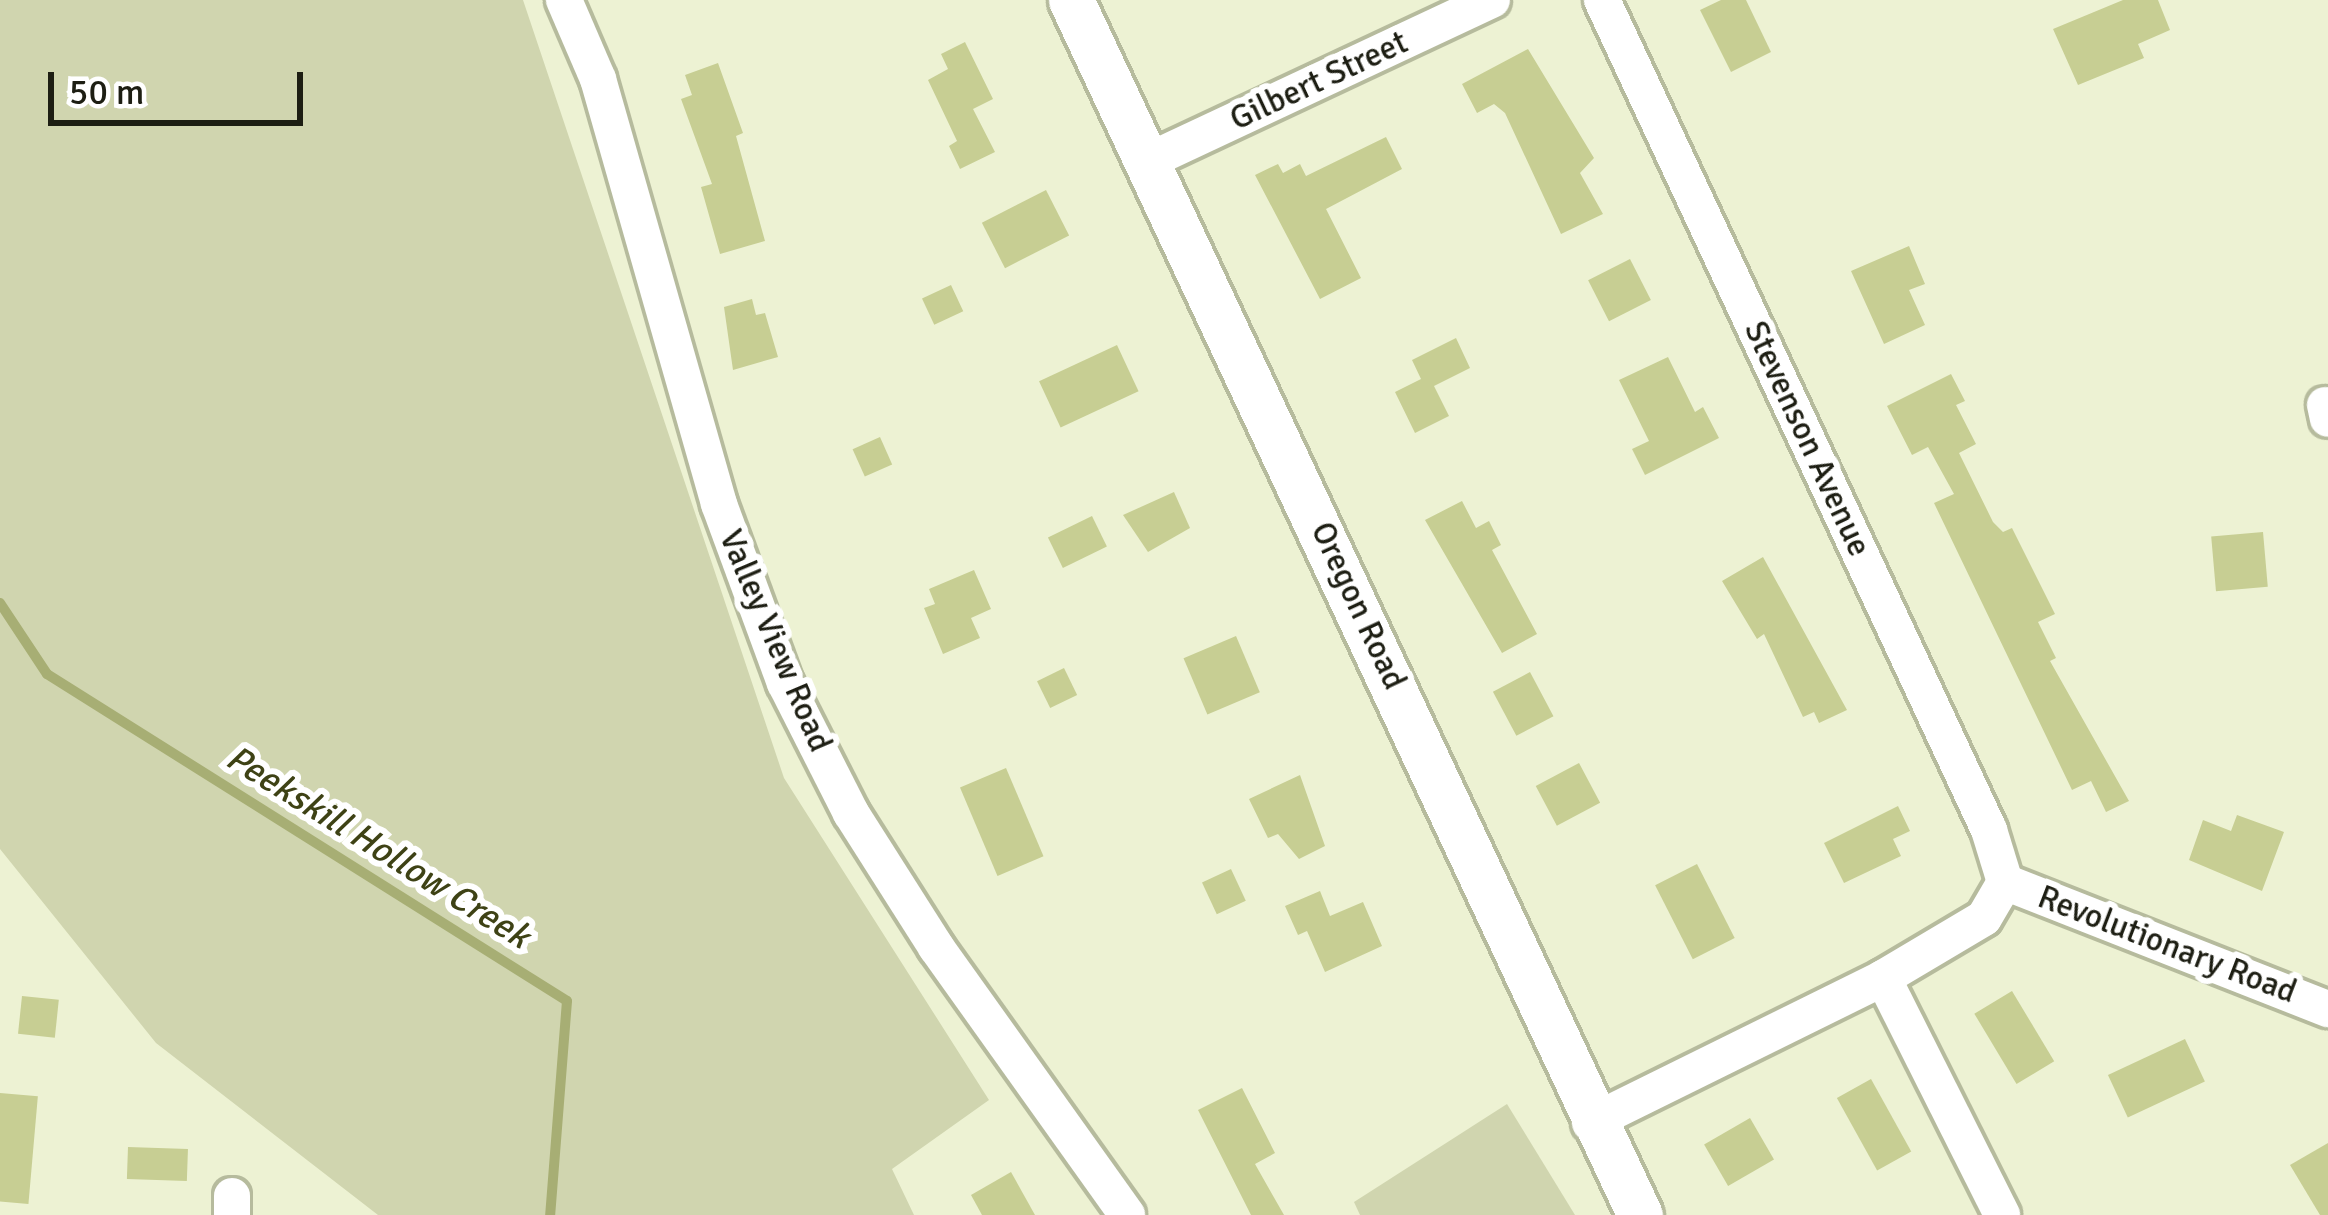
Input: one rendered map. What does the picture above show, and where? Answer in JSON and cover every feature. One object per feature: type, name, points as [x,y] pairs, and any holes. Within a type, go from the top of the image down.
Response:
[{"type":"street","name":"Valley View Road","points":[[564,0],[598,79],[719,505],[785,683],[851,813],[936,947],[1127,1215]]},
{"type":"street","name":"Oregon Road","points":[[1071,0],[1394,680],[1590,1123],[1640,1215]]},
{"type":"street","name":"Gilbert Street","points":[[1146,162],[1492,0]]},
{"type":"street","name":"Stevenson Avenue","points":[[1602,0],[1989,830],[2005,882]]},
{"type":"street","points":[[1590,1123],[1883,978],[1984,919],[2005,882]]},
{"type":"street","name":"Revolutionary Road","points":[[2005,882],[2328,1009]]},
{"type":"street","points":[[1883,978],[2002,1215]]},
{"type":"green space","points":[[0,0],[523,0],[784,778],[989,1100],[892,1169],[914,1215],[378,1215],[156,1043],[0,849]]},
{"type":"green space","points":[[1507,1104],[1575,1215],[1360,1215],[1354,1202]]},
{"type":"building","points":[[1721,0],[1746,0],[1771,52],[1731,72],[1700,10]]},
{"type":"building","points":[[2123,0],[2158,0],[2170,30],[2138,44],[2144,58],[2078,85],[2053,29]]},
{"type":"building","points":[[965,42],[993,99],[973,109],[995,152],[960,169],[949,146],[957,141],[928,80],[948,69],[941,54]]},
{"type":"building","points":[[1528,49],[1594,158],[1580,173],[1603,214],[1561,234],[1505,113],[1494,104],[1477,113],[1462,84]]},
{"type":"building","points":[[718,63],[743,133],[736,136],[765,241],[720,254],[701,187],[712,184],[681,99],[692,95],[685,75]]},
{"type":"building","points":[[1386,137],[1402,169],[1326,209],[1361,278],[1320,299],[1255,175],[1278,164],[1283,173],[1300,164],[1306,176]]},
{"type":"building","points":[[1046,190],[1069,235],[1005,268],[982,223]]},
{"type":"building","points":[[1909,246],[1925,284],[1909,290],[1925,325],[1884,344],[1851,271]]},
{"type":"building","points":[[1630,259],[1651,300],[1609,321],[1588,280]]},
{"type":"building","points":[[951,285],[963,311],[934,325],[922,299]]},
{"type":"building","points":[[752,299],[756,315],[765,313],[778,357],[733,370],[724,307]]},
{"type":"building","points":[[1456,338],[1470,368],[1434,386],[1449,416],[1415,433],[1395,392],[1421,379],[1412,360]]},
{"type":"building","points":[[1117,345],[1139,391],[1061,428],[1039,381]]},
{"type":"building","points":[[1668,357],[1695,412],[1703,407],[1719,438],[1645,475],[1632,449],[1649,441],[1619,380]]},
{"type":"building","points":[[1951,374],[1965,401],[1956,405],[1976,444],[1959,453],[1993,522],[2003,532],[2012,528],[2055,614],[2038,622],[2056,658],[2050,661],[2129,801],[2106,812],[2091,781],[2072,790],[1934,503],[1954,494],[1928,447],[1912,455],[1887,406]]},
{"type":"building","points":[[880,437],[892,464],[865,477],[853,449]]},
{"type":"building","points":[[1174,492],[1190,528],[1148,552],[1123,515]]},
{"type":"building","points":[[1462,501],[1476,528],[1489,521],[1501,545],[1492,550],[1537,634],[1502,653],[1425,520]]},
{"type":"building","points":[[1092,516],[1107,547],[1063,568],[1048,537]]},
{"type":"building","points":[[2263,532],[2268,587],[2216,591],[2211,537]]},
{"type":"building","points":[[1763,557],[1847,710],[1819,723],[1814,712],[1803,717],[1764,634],[1757,639],[1722,581]]},
{"type":"building","points":[[974,570],[991,609],[971,618],[980,638],[943,654],[924,608],[935,604],[929,589]]},
{"type":"building","points":[[1236,636],[1260,692],[1207,714],[1184,658]]},
{"type":"building","points":[[1064,668],[1077,695],[1050,708],[1037,681]]},
{"type":"building","points":[[1530,672],[1553,716],[1516,736],[1493,692]]},
{"type":"building","points":[[1579,763],[1600,803],[1557,826],[1536,786]]},
{"type":"building","points":[[1006,768],[1044,856],[997,876],[960,788]]},
{"type":"building","points":[[1300,775],[1325,846],[1299,859],[1278,834],[1268,838],[1249,799]]},
{"type":"building","points":[[1898,806],[1910,831],[1893,839],[1901,856],[1844,883],[1824,843]]},
{"type":"building","points":[[2237,815],[2284,832],[2262,891],[2189,860],[2203,820],[2231,831]]},
{"type":"building","points":[[1697,864],[1735,938],[1693,959],[1655,885]]},
{"type":"building","points":[[1231,869],[1246,901],[1217,914],[1202,883]]},
{"type":"building","points":[[1320,891],[1330,916],[1363,902],[1382,946],[1325,972],[1307,931],[1298,935],[1285,906]]},
{"type":"building","points":[[2012,991],[2054,1061],[2017,1084],[1974,1014]]},
{"type":"building","points":[[22,996],[59,1000],[55,1038],[18,1034]]},
{"type":"building","points":[[2185,1039],[2205,1082],[2128,1118],[2108,1075]]},
{"type":"building","points":[[1871,1079],[1911,1152],[1877,1171],[1837,1098]]},
{"type":"building","points":[[1242,1088],[1275,1153],[1255,1164],[1284,1215],[1251,1215],[1198,1110]]},
{"type":"building","points":[[0,1093],[38,1096],[28,1204],[0,1201]]},
{"type":"building","points":[[1750,1118],[1774,1160],[1728,1186],[1704,1144]]},
{"type":"building","points":[[2328,1143],[2328,1215],[2320,1215],[2290,1165]]},
{"type":"building","points":[[128,1147],[188,1149],[187,1181],[127,1179]]},
{"type":"building","points":[[1011,1172],[1035,1215],[982,1215],[971,1195]]},
{"type":"waterway","name":"Peekskill Hollow Creek","points":[[0,603],[47,674],[567,1001],[550,1215]]}]
